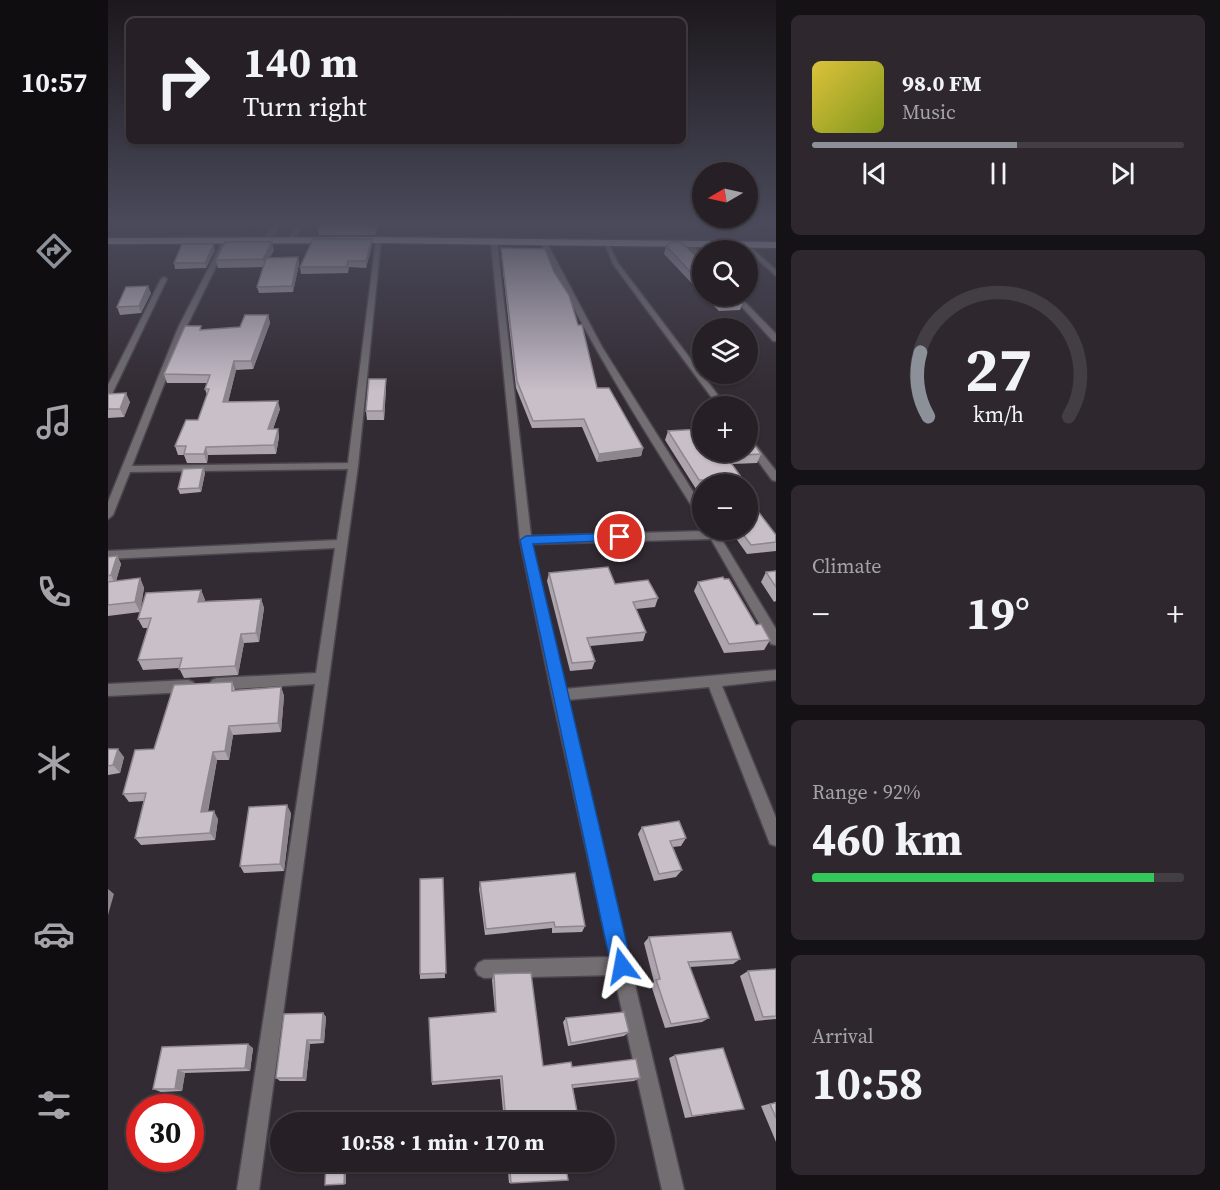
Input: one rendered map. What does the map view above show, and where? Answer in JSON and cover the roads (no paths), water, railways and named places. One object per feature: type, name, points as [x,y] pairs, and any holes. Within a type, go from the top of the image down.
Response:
[{"type":"street","points":[[108,394],[163,281]]},
{"type":"street","points":[[108,515],[182,328],[206,281]]},
{"type":"street","points":[[249,1190],[353,465],[373,281]]},
{"type":"street","points":[[498,281],[526,540],[559,695],[674,1190]]},
{"type":"street","points":[[561,281],[609,364],[692,498]]},
{"type":"street","points":[[628,281],[715,396]]},
{"type":"street","points":[[745,306],[776,339]]},
{"type":"street","points":[[758,454],[776,478]]},
{"type":"street","points":[[127,469],[353,465]]},
{"type":"street","points":[[526,540],[692,533]]},
{"type":"street","points":[[718,540],[776,640]]},
{"type":"street","points":[[108,555],[341,544]]},
{"type":"street","points":[[559,695],[776,675]]},
{"type":"street","points":[[108,690],[322,678]]},
{"type":"street","points":[[713,681],[776,838]]},
{"type":"street","points":[[484,969],[622,966]]}]
